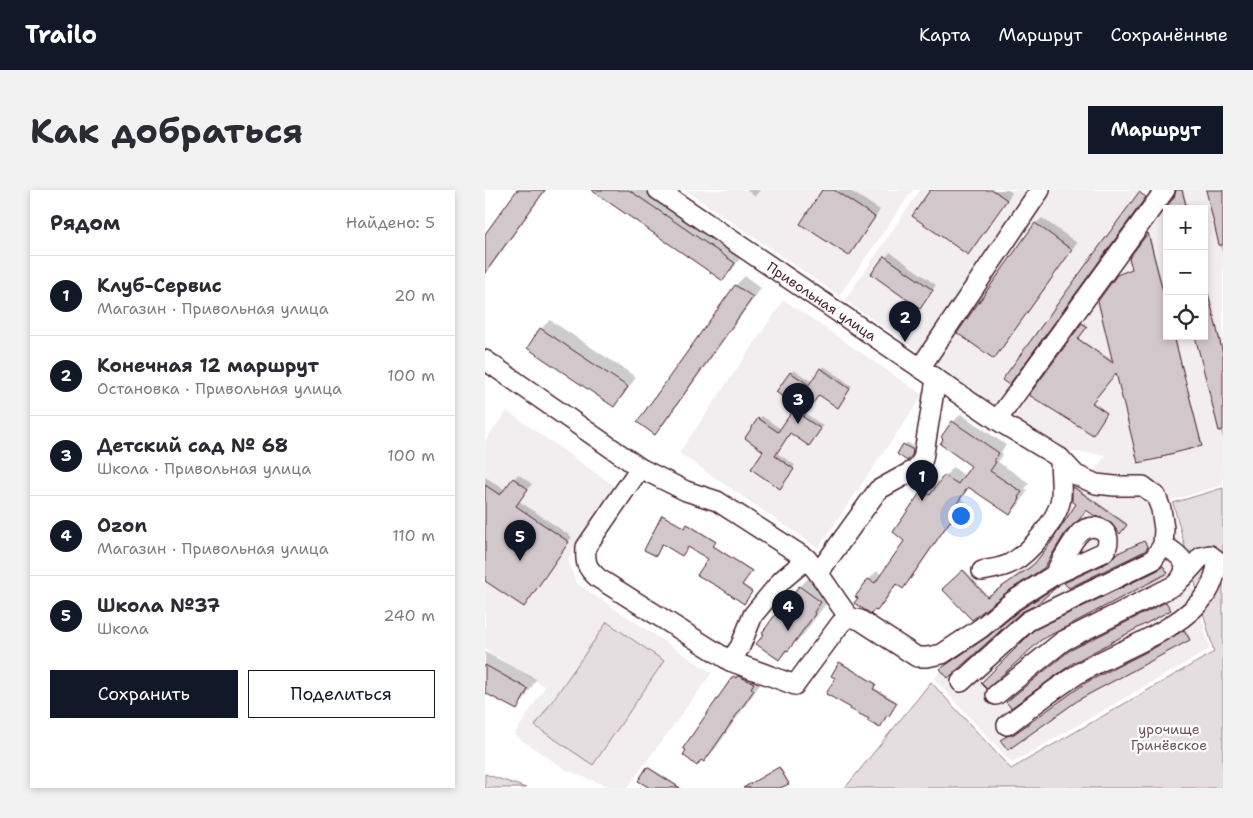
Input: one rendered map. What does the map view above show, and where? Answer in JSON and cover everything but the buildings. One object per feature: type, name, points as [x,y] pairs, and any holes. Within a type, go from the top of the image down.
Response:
[{"type":"street","name":"Привольная улица","points":[[658,190],[997,420],[1060,458],[1076,475],[1096,484],[1143,486],[1156,496],[1161,510],[1164,528],[1163,545]]},
{"type":"street","points":[[920,368],[1040,190]]},
{"type":"street","points":[[997,420],[1165,190]]},
{"type":"street","points":[[485,360],[640,468],[686,491],[717,501],[813,565],[849,617],[860,620],[917,657],[942,654],[981,628],[1013,601],[1054,574]]},
{"type":"street","points":[[730,661],[740,647],[753,615],[782,580],[813,565],[878,490],[916,469],[923,459],[936,379]]},
{"type":"street","points":[[982,571],[1010,564],[1026,553],[1040,538],[1054,515],[1061,498],[1060,458]]},
{"type":"street","points":[[640,468],[586,547],[585,560],[589,570],[598,578],[730,661],[795,685],[841,623],[849,617]]},
{"type":"street","points":[[961,682],[1028,621],[1153,560],[1163,545],[1179,554],[1185,563],[1183,577]]},
{"type":"street","points":[[996,695],[1063,641],[1175,585],[1201,557],[1210,555],[1218,561],[1215,576],[1207,593],[1191,612],[1144,640],[1082,672],[1045,696],[1007,725]]},
{"type":"shaded area","points":[[686,190],[913,190],[839,296]]},
{"type":"shaded area","points":[[920,190],[1143,190],[994,405],[845,300]]},
{"type":"shaded area","points":[[1150,190],[1223,190],[1223,485],[1170,501],[1210,649],[1012,763],[934,679],[1106,455],[1062,451],[996,409]]},
{"type":"shaded area","points":[[784,300],[923,395],[818,548],[679,453]]},
{"type":"shaded area","points":[[507,411],[616,487],[568,559],[576,583],[712,673],[627,788],[612,788],[566,770],[514,735],[545,687],[485,649],[485,441]]},
{"type":"green space","name":"урочище Гринёвское","points":[[1223,488],[1223,788],[845,788],[931,682],[1011,769],[1214,652],[1173,503]]},
{"type":"green space","points":[[607,622],[664,661],[593,765],[535,726]]},
{"type":"green space","points":[[485,774],[526,788],[485,788]]},
{"type":"place","name":"Конечная 12 маршрут","points":[[905,342]]},
{"type":"place","name":"Детский сад № 68","points":[[798,424]]},
{"type":"place","name":"Клуб-Сервис","points":[[922,501]]},
{"type":"place","name":"Школа №37","points":[[520,561]]},
{"type":"place","name":"Ozon","points":[[788,631]]}]
